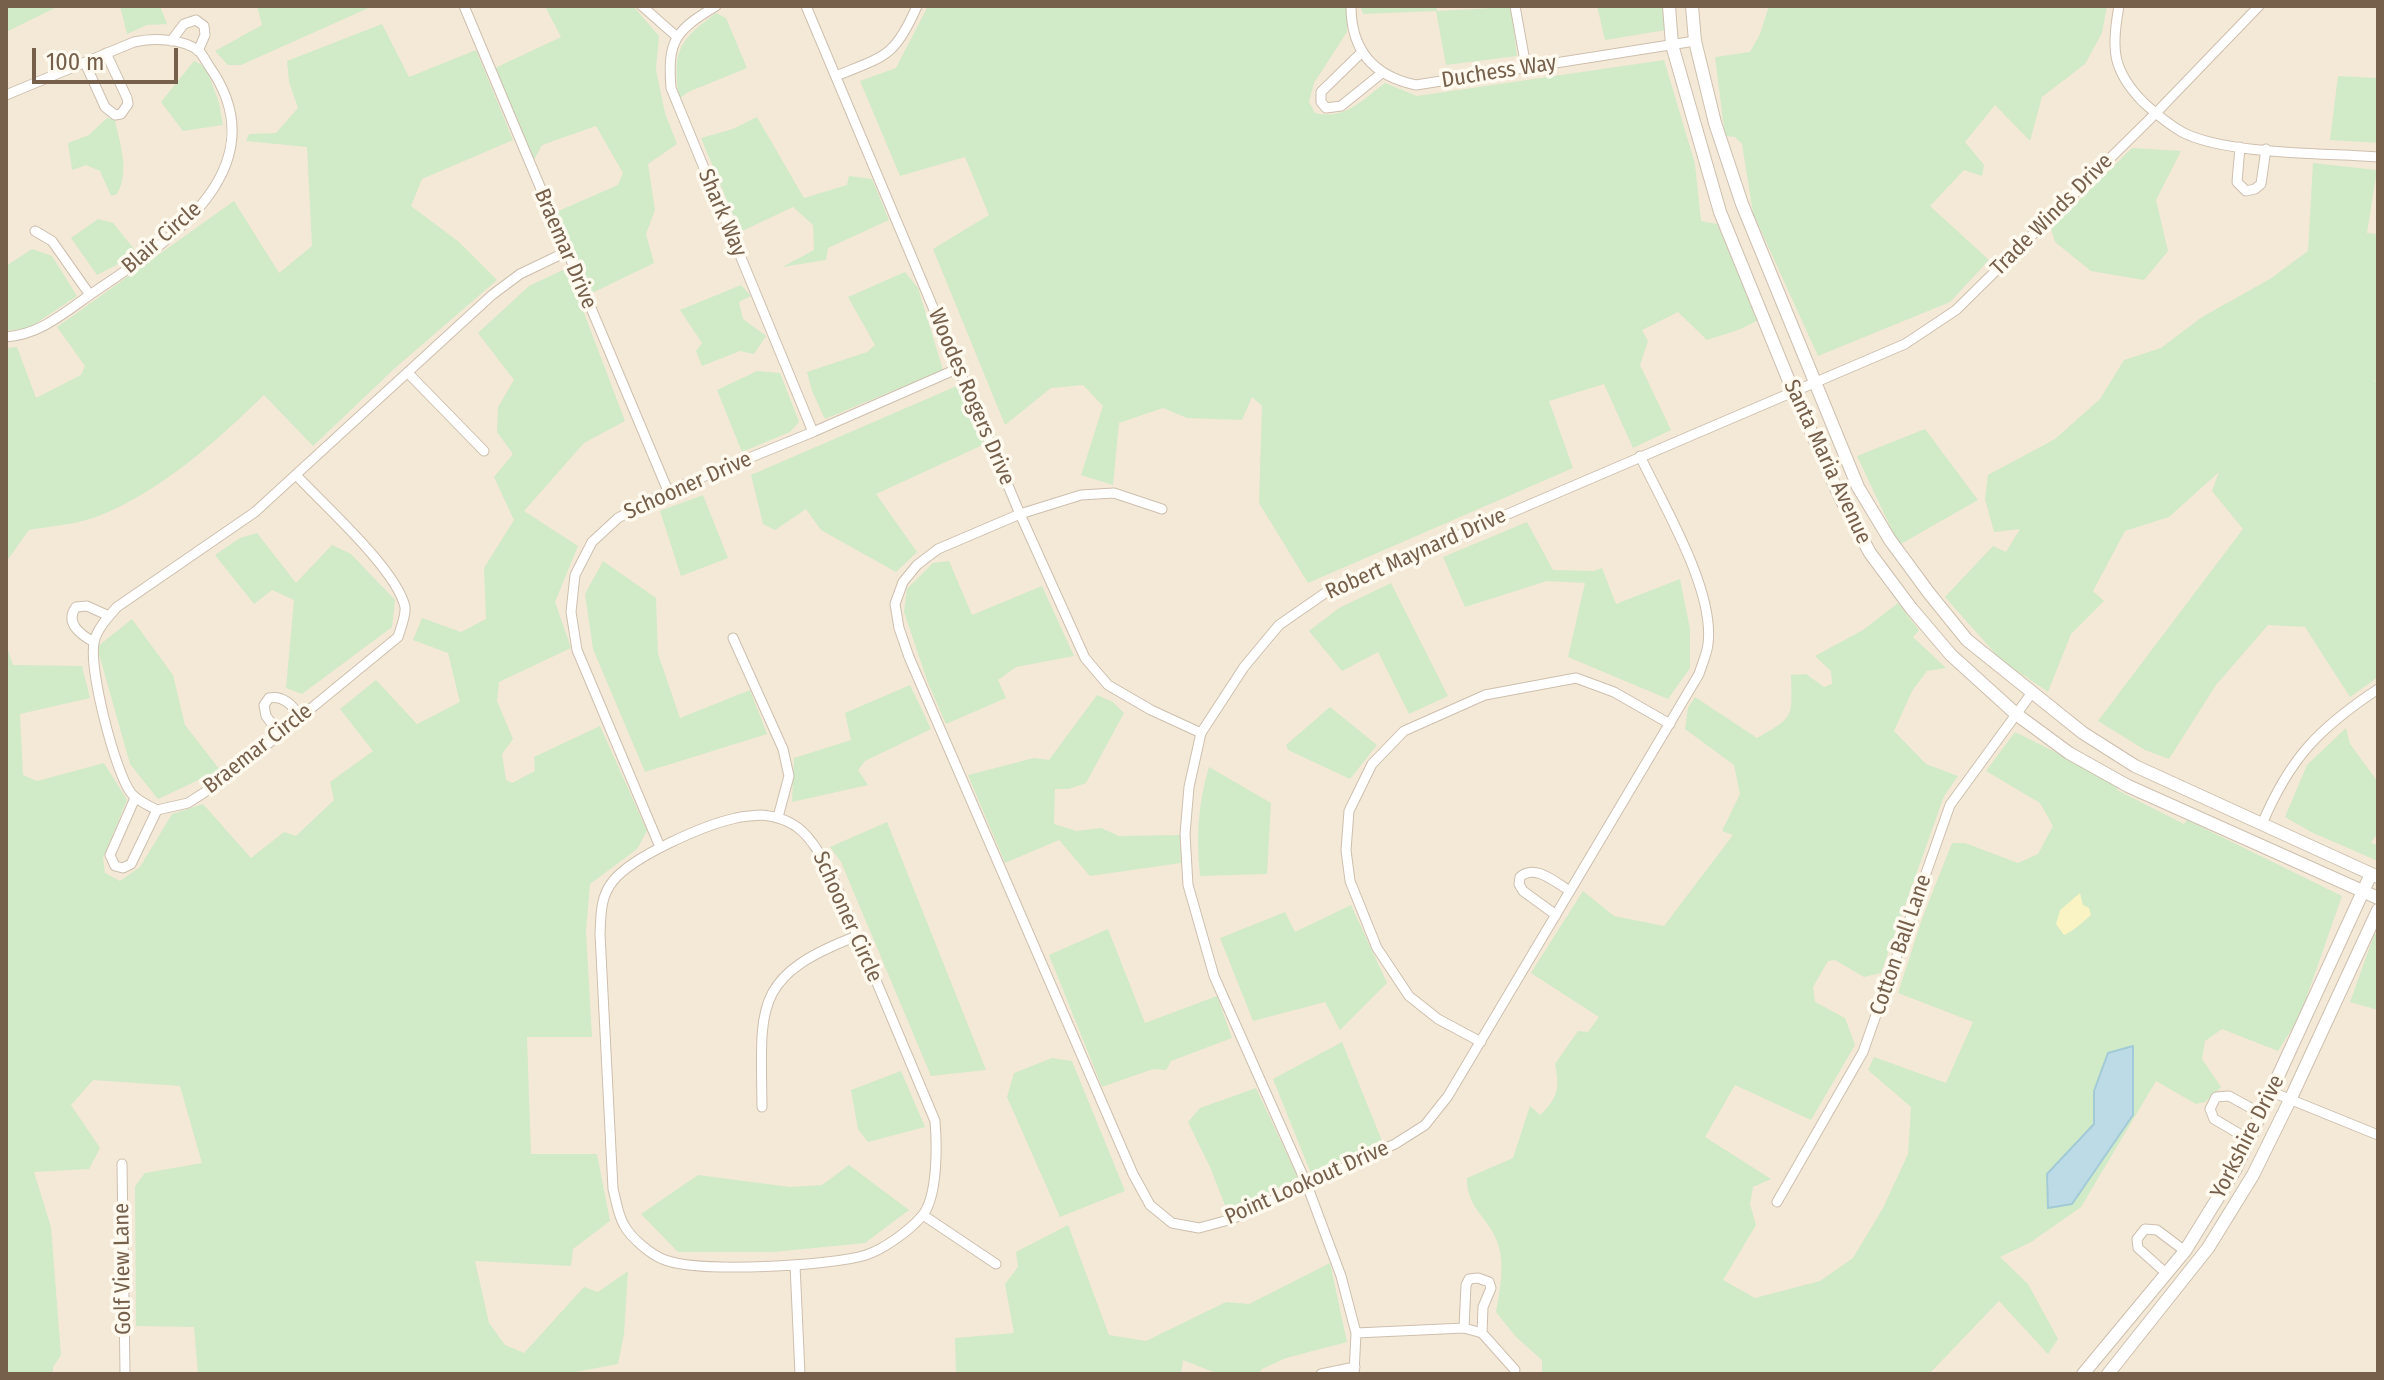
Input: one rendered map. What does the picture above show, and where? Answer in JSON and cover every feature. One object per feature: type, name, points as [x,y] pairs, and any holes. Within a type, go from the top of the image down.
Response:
[{"type":"street","name":"Braemar Drive","points":[[464,6],[668,491]]},
{"type":"street","points":[[642,6],[676,36],[716,6]]},
{"type":"street","name":"Woodes Rogers Drive","points":[[806,6],[1020,514],[1085,658],[1108,685],[1151,710],[1201,733]]},
{"type":"street","points":[[836,76],[886,56],[904,36],[917,6]]},
{"type":"street","name":"Duchess Way","points":[[1351,6],[1351,28],[1362,52],[1382,73],[1396,81],[1416,85],[1695,41]]},
{"type":"street","points":[[1515,6],[1526,67]]},
{"type":"street","name":"Santa Maria Avenue","points":[[1669,6],[1672,45],[1720,212],[1840,497],[1870,553],[1911,608],[1951,655],[2016,714],[2069,753],[2128,786],[2378,898]]},
{"type":"street","name":"Santa Maria Avenue","points":[[1692,6],[1695,41],[1715,123],[1742,204],[1858,487],[1890,540],[1967,640],[2031,694],[2083,733],[2135,766],[2374,875]]},
{"type":"street","points":[[2119,6],[2115,26],[2115,57],[2126,84],[2155,114],[2184,133],[2240,147],[2378,157]]},
{"type":"street","name":"Trade Winds Drive","points":[[1814,382],[1905,344],[1956,310],[2155,114],[2259,6]]},
{"type":"street","points":[[6,95],[134,42],[154,38],[198,51],[205,35],[204,26],[196,20],[184,24],[171,41]]},
{"type":"street","name":"Shark Way","points":[[676,36],[669,62],[671,88],[813,432]]},
{"type":"street","name":"Blair Circle","points":[[6,337],[26,335],[54,321],[149,256],[203,205],[231,154],[232,115],[221,83],[198,51]]},
{"type":"street","points":[[1362,52],[1321,92],[1321,102],[1326,108],[1341,106],[1382,73]]},
{"type":"street","points":[[85,63],[105,107],[115,115],[121,114],[128,104],[127,98],[106,53]]},
{"type":"street","points":[[2240,147],[2237,182],[2246,191],[2261,184],[2266,149]]},
{"type":"street","points":[[35,231],[52,241],[90,295]]},
{"type":"street","points":[[135,798],[111,851],[110,859],[115,866],[123,868],[131,864],[157,810],[135,798],[118,771],[94,668],[94,642],[109,616],[117,607],[255,512],[492,295],[520,274],[566,252]]},
{"type":"street","name":"Schooner Drive","points":[[660,847],[577,650],[571,612],[575,575],[592,542],[618,518],[668,491],[959,368]]},
{"type":"street","points":[[408,373],[484,451]]},
{"type":"street","name":"Robert Maynard Drive","points":[[1354,1370],[1356,1333],[1341,1276],[1307,1185],[1214,976],[1188,885],[1185,834],[1189,787],[1201,733],[1244,667],[1279,625],[1328,591],[1814,382]]},
{"type":"street","name":"Point Lookout Drive","points":[[1162,509],[1114,493],[1081,495],[1020,514],[938,549],[917,565],[903,582],[895,604],[909,657],[1133,1174],[1150,1205],[1172,1223],[1199,1228],[1232,1219],[1307,1185],[1395,1144],[1425,1125],[1448,1096],[1481,1042],[1699,674],[1708,644],[1708,614],[1698,578],[1640,456]]},
{"type":"street","name":"Braemar Circle","points":[[157,810],[188,803],[225,779],[398,637],[406,611],[400,590],[297,476]]},
{"type":"street","points":[[94,642],[76,629],[72,613],[76,607],[87,606],[109,616]]},
{"type":"street","points":[[733,638],[783,749],[789,776],[778,817],[736,817],[660,847],[630,865],[612,881],[601,903],[613,1189],[624,1225],[641,1244],[663,1260],[689,1266],[795,1265],[867,1255],[893,1240],[923,1215],[996,1264]]},
{"type":"street","points":[[1951,655],[1967,640]]},
{"type":"street","points":[[1481,1042],[1438,1019],[1409,996],[1377,948],[1350,881],[1346,850],[1349,811],[1372,764],[1404,731],[1485,695],[1576,678],[1614,692],[1670,724]]},
{"type":"street","points":[[2262,824],[2278,785],[2300,753],[2348,709],[2378,689]]},
{"type":"street","name":"Cotton Ball Lane","points":[[1777,1202],[1863,1052],[1950,805],[2031,694]]},
{"type":"street","points":[[279,733],[266,716],[264,705],[269,698],[284,699],[300,716]]},
{"type":"street","points":[[2128,786],[2135,766]]},
{"type":"street","points":[[2219,827],[2229,809]]},
{"type":"street","name":"Schooner Circle","points":[[778,817],[796,825],[816,847],[830,871],[935,1121],[938,1154],[923,1215]]},
{"type":"street","points":[[1556,915],[1523,891],[1519,884],[1520,877],[1526,871],[1534,871],[1570,891]]},
{"type":"street","name":"Yorkshire Drive","points":[[2086,1373],[2185,1251],[2235,1170],[2363,891],[2374,875]]},
{"type":"street","name":"Yorkshire Drive","points":[[2108,1374],[2208,1248],[2253,1175],[2378,910]]},
{"type":"street","points":[[762,1107],[761,1029],[769,997],[789,970],[817,951],[857,936]]},
{"type":"street","points":[[2272,1092],[2378,1135]]},
{"type":"street","points":[[2248,1139],[2214,1119],[2210,1109],[2216,1097],[2229,1096],[2260,1113]]},
{"type":"street","name":"Golf View Lane","points":[[122,1164],[125,1374]]},
{"type":"street","points":[[2167,1274],[2138,1248],[2137,1239],[2145,1229],[2157,1230],[2185,1251]]},
{"type":"street","points":[[795,1265],[800,1374]]},
{"type":"street","points":[[1464,1328],[1466,1285],[1469,1279],[1478,1278],[1489,1282],[1491,1288],[1483,1307],[1482,1333]]},
{"type":"street","points":[[1356,1333],[1464,1328],[1482,1333],[1515,1370]]},
{"type":"street","points":[[1321,1374],[1354,1370]]},
{"type":"shaded area","points":[[6,6],[2378,6],[2378,1374],[6,1374]]},
{"type":"green space","points":[[6,6],[59,6],[6,32]]},
{"type":"green space","points":[[120,6],[160,6],[167,24],[147,25],[127,34]]},
{"type":"green space","points":[[257,6],[373,6],[241,65],[228,65],[215,51],[262,25]]},
{"type":"green space","points":[[545,6],[633,6],[659,36],[656,70],[665,113],[677,144],[648,164],[655,210],[646,234],[654,263],[590,294],[556,212],[618,185],[623,173],[596,126],[542,145],[534,160],[495,68],[561,37]]},
{"type":"green space","points":[[928,6],[1347,6],[1347,32],[1314,83],[1309,102],[1315,113],[1326,114],[1336,114],[1353,107],[1385,83],[1417,96],[1664,60],[1695,164],[1701,221],[1717,224],[1758,320],[1707,340],[1678,312],[1642,330],[1648,341],[1640,365],[1671,430],[1633,448],[1604,384],[1549,401],[1573,468],[1308,583],[1259,503],[1262,406],[1252,397],[1242,420],[1187,418],[1163,408],[1119,423],[1113,485],[1081,475],[1103,406],[1083,385],[1051,388],[1005,425],[933,249],[989,215],[965,157],[900,176],[860,81],[896,68]]},
{"type":"green space","points":[[1360,6],[1436,6],[1437,11],[1511,7],[1517,56],[1446,65],[1436,11],[1363,14]]},
{"type":"green space","points":[[1597,6],[1665,6],[1666,30],[1605,40]]},
{"type":"green space","points":[[1769,6],[2107,6],[2102,33],[2085,64],[2042,97],[2030,141],[1995,105],[1965,142],[1984,165],[1982,176],[1964,170],[1930,206],[1989,260],[1950,302],[1818,356],[1753,213],[1742,144],[1735,137],[1725,136],[1715,57],[1750,52]]},
{"type":"green space","points":[[716,13],[726,18],[747,68],[688,92],[679,99],[677,69],[681,49],[693,32]]},
{"type":"green space","points":[[382,24],[409,77],[476,50],[513,140],[422,179],[411,206],[459,242],[497,280],[395,368],[313,446],[264,395],[228,429],[167,478],[123,505],[93,518],[29,530],[6,562],[6,348],[17,347],[36,398],[81,375],[85,366],[57,327],[234,201],[279,273],[312,246],[307,147],[246,141],[249,134],[276,133],[298,108],[289,82],[287,61]]},
{"type":"green space","points":[[194,61],[206,67],[223,125],[183,131],[161,102]]},
{"type":"green space","points":[[2338,76],[2378,78],[2378,143],[2330,140]]},
{"type":"green space","points":[[757,117],[804,198],[847,185],[849,176],[872,179],[889,220],[828,248],[826,260],[782,267],[814,250],[813,225],[793,207],[740,232],[701,138],[733,129]]},
{"type":"green space","points":[[107,118],[115,120],[123,167],[121,185],[117,194],[111,196],[100,171],[86,165],[72,170],[68,143],[89,135]]},
{"type":"green space","points":[[2132,148],[2181,151],[2156,200],[2168,251],[2144,280],[2091,271],[2055,242],[2051,228]]},
{"type":"green space","points":[[2313,163],[2377,170],[2367,233],[2378,234],[2378,379],[2374,381],[2378,382],[2378,677],[2350,697],[2305,627],[2268,625],[2216,685],[2169,759],[2145,750],[2098,721],[2243,529],[2212,491],[2219,472],[2169,517],[2125,531],[2093,591],[2104,601],[2071,634],[2048,692],[2001,660],[1945,597],[1993,546],[2006,552],[2020,529],[1994,532],[1985,499],[1988,475],[2055,439],[2100,399],[2124,360],[2161,348],[2202,317],[2270,279],[2308,251]]},
{"type":"green space","points":[[98,219],[113,223],[138,254],[97,275],[71,238]]},
{"type":"green space","points":[[32,249],[52,256],[77,296],[29,328],[6,331],[6,266]]},
{"type":"green space","points":[[567,268],[625,421],[584,443],[524,511],[578,546],[555,602],[571,648],[499,682],[497,701],[513,739],[502,754],[506,780],[512,783],[535,771],[534,757],[600,726],[647,831],[637,849],[590,884],[586,931],[592,1037],[527,1037],[531,1154],[597,1154],[610,1221],[573,1249],[571,1266],[475,1261],[489,1323],[505,1345],[524,1353],[584,1287],[598,1292],[628,1271],[624,1334],[618,1364],[565,1374],[198,1374],[194,1327],[136,1326],[135,1186],[145,1173],[202,1163],[180,1086],[93,1080],[71,1105],[100,1148],[89,1169],[34,1172],[51,1227],[61,1355],[53,1367],[53,1374],[6,1374],[6,644],[13,665],[82,666],[90,698],[20,714],[23,775],[37,781],[104,763],[127,800],[103,858],[105,873],[120,881],[140,867],[172,814],[203,804],[251,858],[284,832],[296,836],[334,800],[330,782],[373,751],[340,709],[376,680],[417,724],[460,702],[448,653],[413,640],[422,618],[461,632],[486,619],[484,568],[514,520],[494,477],[513,454],[497,432],[498,407],[514,380],[478,333],[529,286]]},
{"type":"green space","points":[[905,272],[918,288],[943,370],[825,419],[807,372],[867,352],[875,345],[848,297]]},
{"type":"green space","points":[[741,285],[751,296],[739,302],[743,319],[766,336],[754,354],[740,351],[702,366],[696,351],[702,343],[680,310]]},
{"type":"green space","points":[[757,371],[780,373],[799,422],[790,432],[742,452],[717,390]]},
{"type":"green space","points":[[959,385],[985,444],[876,494],[917,552],[896,572],[821,530],[806,509],[775,530],[763,524],[751,475]]},
{"type":"green space","points":[[1925,429],[1978,500],[1899,545],[1857,456]]},
{"type":"green space","points":[[703,495],[728,558],[681,576],[660,511]]},
{"type":"green space","points":[[1527,522],[1553,570],[1594,571],[1602,568],[1616,604],[1680,579],[1690,629],[1690,668],[1668,699],[1568,657],[1585,583],[1547,581],[1465,607],[1443,557]]},
{"type":"green space","points":[[257,533],[296,583],[332,545],[351,554],[395,600],[392,627],[302,694],[286,688],[294,600],[272,590],[254,604],[215,555],[240,538]]},
{"type":"green space","points":[[603,561],[656,598],[658,654],[680,718],[750,690],[767,734],[645,772],[593,649],[585,594]]},
{"type":"green space","points":[[949,561],[972,615],[1042,586],[1074,656],[1016,667],[998,680],[1006,698],[946,724],[928,683],[904,612],[907,589],[933,563]]},
{"type":"green space","points":[[1391,583],[1448,696],[1409,714],[1378,652],[1342,671],[1309,631],[1339,608]]},
{"type":"green space","points":[[1898,603],[1919,630],[1913,637],[1946,668],[1927,671],[1912,691],[1894,731],[1926,764],[1958,776],[1944,796],[1881,973],[1864,977],[1835,960],[1828,961],[1813,987],[1815,1002],[1845,1018],[1855,1045],[1811,1120],[1735,1085],[1705,1137],[1771,1179],[1753,1187],[1750,1204],[1756,1225],[1723,1280],[1755,1298],[1820,1281],[1853,1258],[1883,1208],[1908,1154],[1911,1107],[1868,1070],[1874,1057],[1946,1083],[1973,1022],[1898,993],[1922,919],[1952,843],[1965,843],[2018,863],[2038,854],[2053,826],[2040,803],[1986,771],[2015,732],[2118,783],[2117,790],[2184,824],[2187,820],[2342,896],[2300,1016],[2278,1051],[2222,1029],[2205,1041],[2202,1059],[2221,1087],[2205,1102],[2196,1104],[2156,1081],[2081,1207],[2031,1242],[2000,1257],[2028,1284],[2058,1339],[2048,1354],[1999,1301],[1929,1374],[1542,1374],[1542,1360],[1516,1337],[1496,1312],[1501,1278],[1500,1252],[1494,1235],[1470,1198],[1467,1178],[1513,1158],[1530,1106],[1540,1115],[1554,1098],[1557,1086],[1555,1064],[1578,1031],[1588,1032],[1599,1017],[1531,973],[1583,891],[1614,916],[1664,926],[1733,835],[1722,831],[1740,794],[1734,765],[1685,729],[1688,708],[1695,697],[1757,738],[1789,714],[1791,675],[1806,674],[1824,687],[1832,684],[1831,671],[1815,656],[1863,630]]},
{"type":"green space","points":[[132,619],[173,675],[185,725],[220,770],[158,799],[130,764],[97,647]]},
{"type":"green space","points":[[910,685],[931,729],[865,761],[858,770],[868,785],[792,802],[794,758],[851,740],[845,713]]},
{"type":"green space","points":[[1097,695],[1113,702],[1124,713],[1086,783],[1069,789],[1055,789],[1054,824],[1076,831],[1101,828],[1119,836],[1180,835],[1181,863],[1090,876],[1059,840],[1005,863],[968,775],[1034,758],[1049,760]]},
{"type":"green space","points":[[1330,707],[1377,745],[1350,779],[1288,750],[1286,745]]},
{"type":"green space","points":[[2346,728],[2350,744],[2378,782],[2378,832],[2371,843],[2378,845],[2378,861],[2311,832],[2285,817],[2307,765]]},
{"type":"green space","points":[[1209,767],[1271,803],[1267,874],[1200,876],[1199,821]]},
{"type":"green space","points":[[887,822],[986,1070],[931,1076],[841,862],[830,847]]},
{"type":"green space","points":[[1351,905],[1387,983],[1340,1030],[1325,1002],[1253,1021],[1220,938],[1285,912],[1295,932]]},
{"type":"green space","points":[[1108,929],[1145,1023],[1217,996],[1232,1038],[1171,1061],[1166,1070],[1153,1069],[1102,1087],[1049,955]]},
{"type":"green space","points":[[2378,931],[2378,1010],[2350,1002]]},
{"type":"green space","points":[[1342,1042],[1382,1141],[1312,1176],[1273,1079]]},
{"type":"green space","points":[[1052,1058],[1072,1061],[1125,1191],[1060,1217],[1007,1097],[1014,1073]]},
{"type":"green space","points":[[901,1071],[925,1127],[868,1142],[858,1129],[851,1090]]},
{"type":"green space","points":[[1256,1088],[1298,1178],[1228,1213],[1188,1122],[1200,1108]]},
{"type":"green space","points":[[849,1165],[909,1210],[865,1243],[773,1252],[678,1252],[641,1214],[698,1175],[790,1187],[822,1185]]},
{"type":"green space","points":[[1068,1225],[1109,1335],[1146,1341],[1226,1302],[1249,1304],[1330,1263],[1347,1342],[1286,1358],[1262,1369],[1259,1374],[1218,1374],[1183,1360],[1181,1374],[956,1374],[955,1338],[1014,1333],[1005,1284],[1018,1267],[1016,1252]]},
{"type":"sand","points":[[2080,893],[2083,905],[2089,908],[2091,915],[2064,935],[2056,924],[2060,910]]},
{"type":"water","points":[[2133,1046],[2133,1115],[2072,1204],[2048,1208],[2047,1174],[2094,1124],[2094,1091],[2108,1053]]}]
